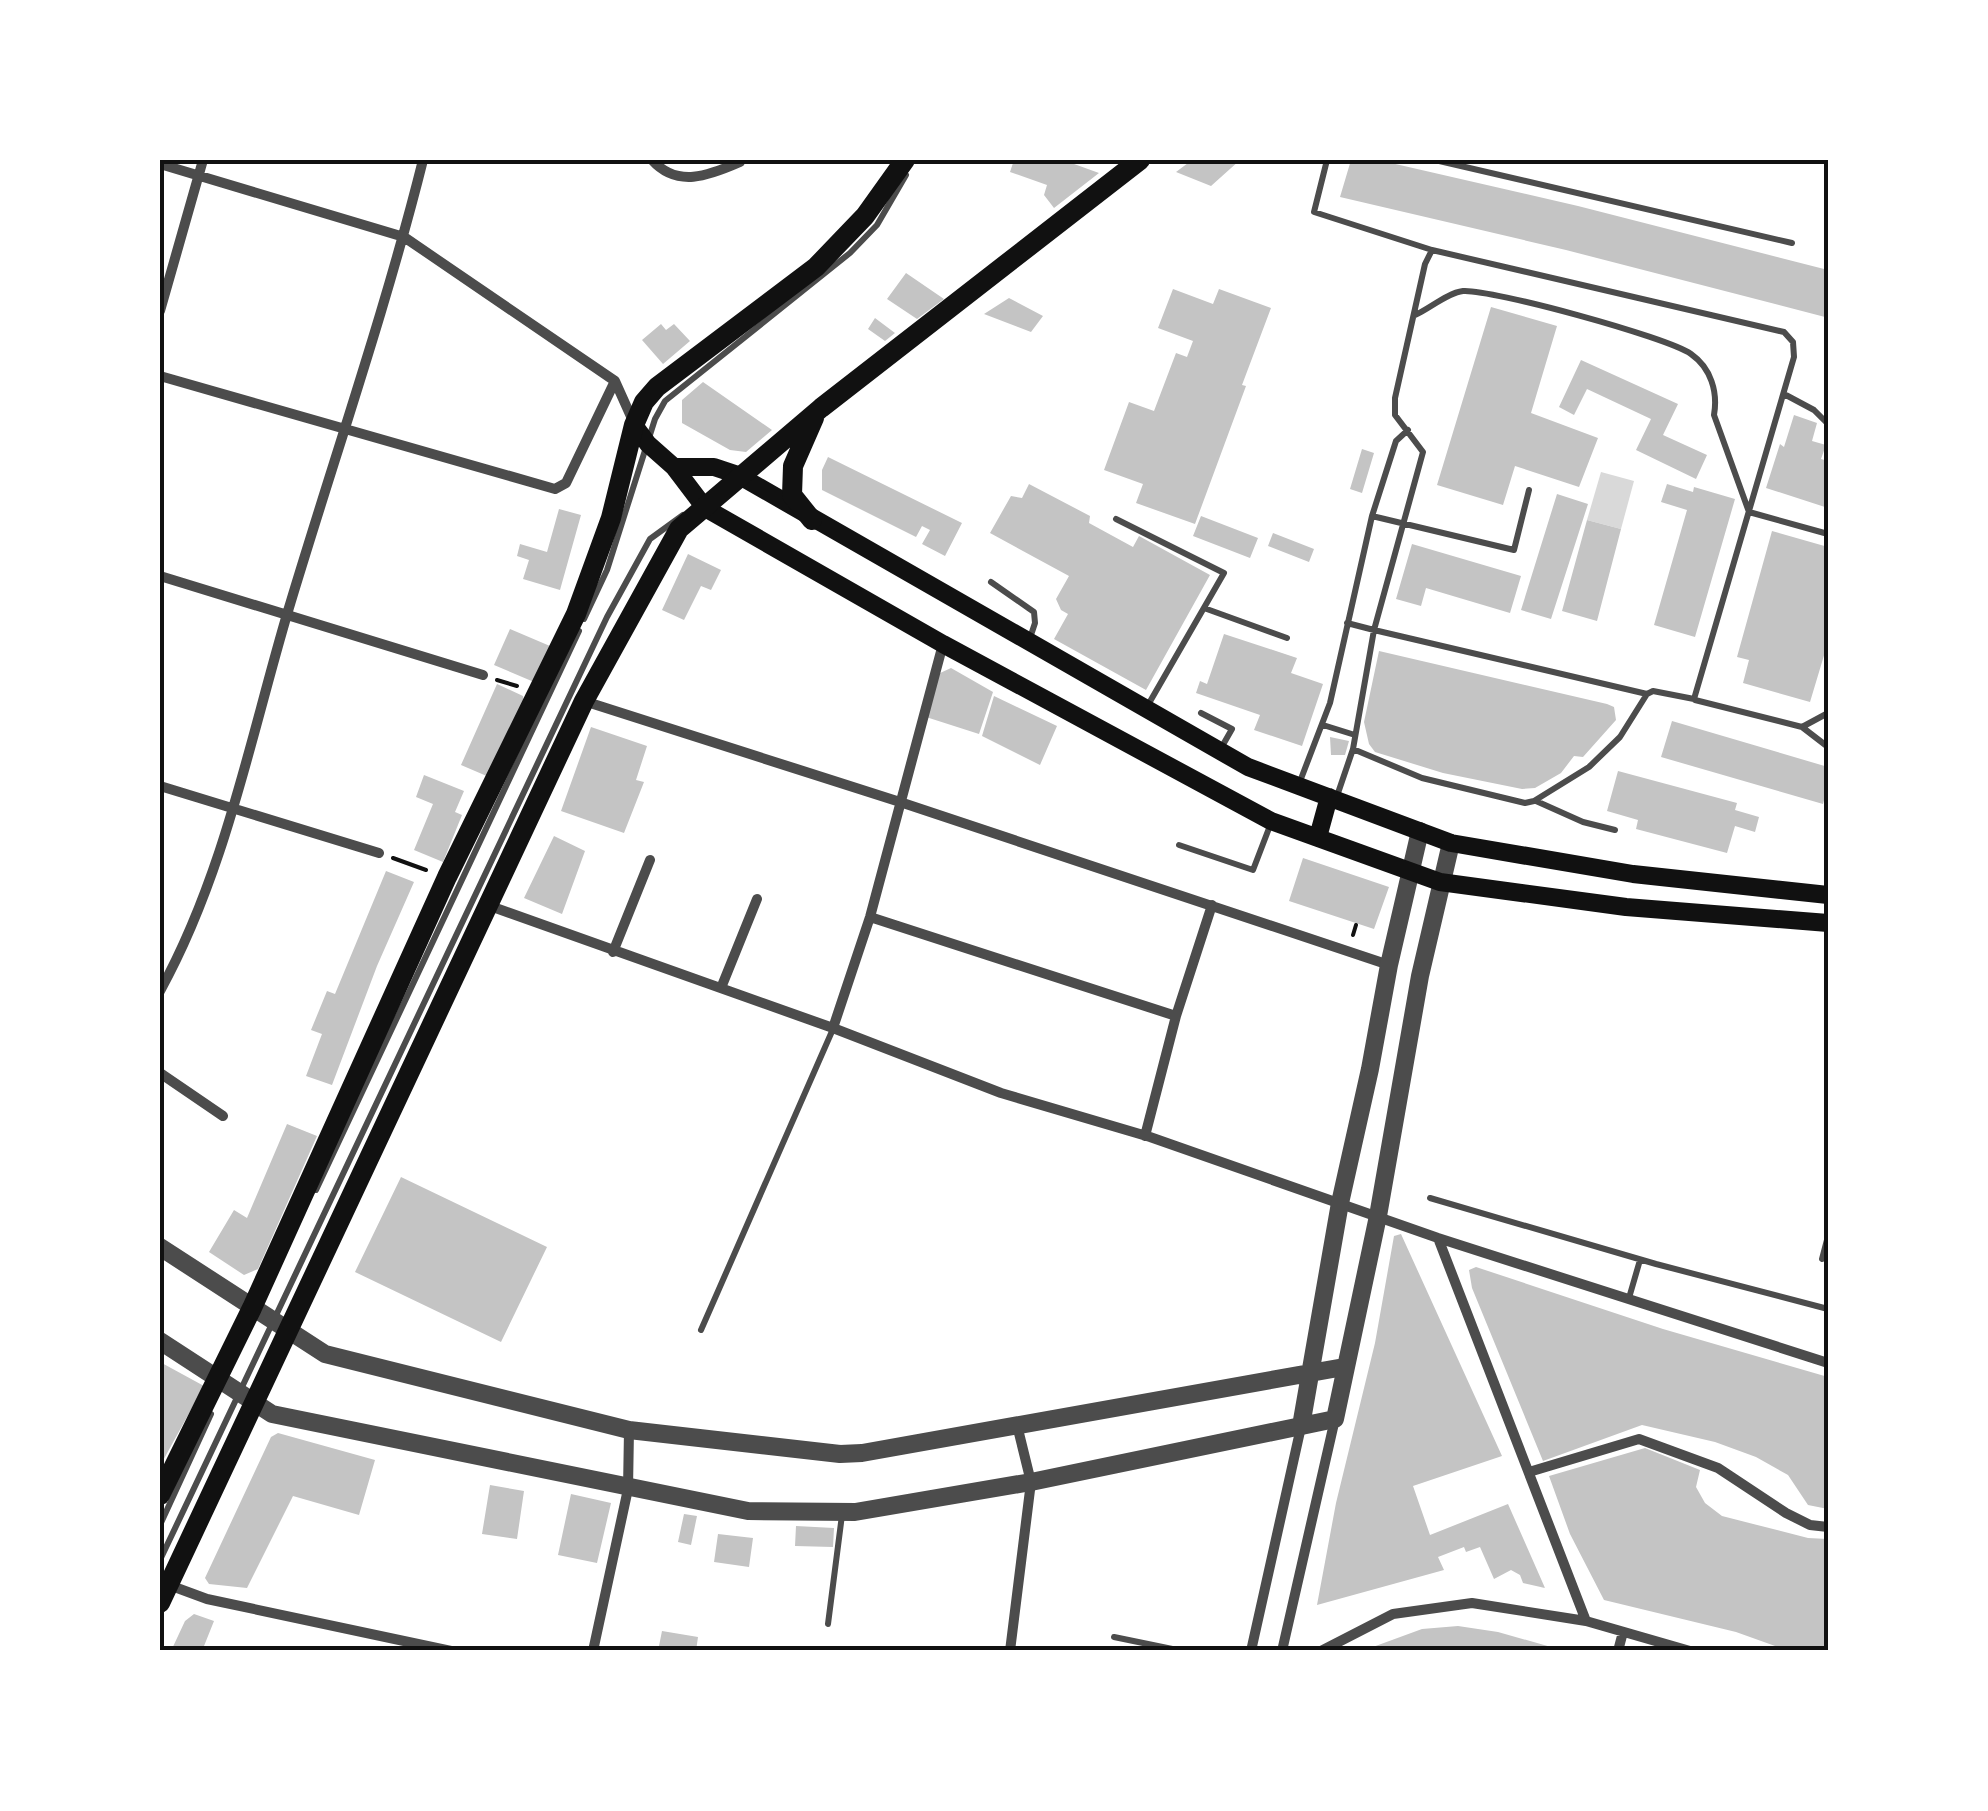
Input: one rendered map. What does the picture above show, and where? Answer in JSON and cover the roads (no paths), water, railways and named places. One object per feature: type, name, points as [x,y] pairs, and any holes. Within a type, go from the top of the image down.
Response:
[{"type":"main road","points":[[160,1495],[226,1386],[261,1314],[447,877],[576,614],[611,518],[634,425],[644,402],[657,387],[816,268],[865,216],[909,160]]},
{"type":"main road","points":[[164,1594],[584,701],[679,529],[820,408],[1140,160]]},
{"type":"main road","points":[[812,520],[792,495],[793,466],[820,408]]},
{"type":"main road","points":[[634,425],[648,444],[674,466],[705,508],[943,644],[1271,821],[1440,882],[1626,908],[1828,923]]},
{"type":"main road","points":[[674,466],[714,467],[738,475],[1248,767],[1420,832],[1451,843],[1633,874],[1828,895]]},
{"type":"main road","points":[[1318,838],[1333,798]]},
{"type":"street","points":[[160,311],[203,160]]},
{"type":"street","points":[[160,991],[182,952],[233,809],[287,616],[404,237],[422,160]]},
{"type":"street","points":[[652,160],[666,175],[678,178],[740,162]]},
{"type":"street","points":[[160,164],[404,237],[615,381],[634,425]]},
{"type":"street","points":[[160,376],[555,489],[566,482],[615,381]]},
{"type":"street","points":[[160,576],[483,675]]},
{"type":"street","points":[[833,1028],[870,917],[943,644]]},
{"type":"street","points":[[584,701],[1388,964]]},
{"type":"street","points":[[160,786],[379,854]]},
{"type":"street","points":[[1251,1651],[1301,1426],[1388,964],[1420,832]]},
{"type":"street","points":[[1282,1651],[1378,1216],[1420,976],[1451,843]]},
{"type":"street","points":[[614,952],[650,860]]},
{"type":"street","points":[[722,988],[756,900]]},
{"type":"street","points":[[1145,1136],[1176,1016],[1212,905]]},
{"type":"street","points":[[490,906],[833,1028],[1001,1093],[1145,1136],[1438,1238],[1828,1363]]},
{"type":"street","points":[[870,917],[1176,1016]]},
{"type":"street","points":[[160,1073],[223,1116]]},
{"type":"street","points":[[1438,1238],[1586,1621]]},
{"type":"street","points":[[160,1247],[325,1354],[629,1430],[850,1454],[1344,1366]]},
{"type":"street","points":[[160,1342],[272,1414],[628,1489],[748,1510],[842,1513],[1031,1482],[1335,1418]]},
{"type":"street","points":[[1010,1651],[1031,1482],[1018,1425]]},
{"type":"street","points":[[593,1651],[628,1489],[629,1430]]},
{"type":"street","points":[[1529,1472],[1639,1439],[1718,1468],[1786,1514],[1810,1525],[1828,1527]]},
{"type":"street","points":[[164,1594],[207,1599],[451,1651]]},
{"type":"street","points":[[1321,1651],[1393,1614],[1472,1603],[1586,1621],[1690,1651]]},
{"type":"street","points":[[1618,1651],[1623,1632]]},
{"type":"lane","points":[[261,1314],[607,570],[654,419],[664,401],[850,253],[877,225],[909,160]]},
{"type":"lane","points":[[1327,160],[1314,212],[1432,250],[1784,332],[1794,342],[1794,357],[1694,700]]},
{"type":"lane","points":[[1435,160],[1792,243]]},
{"type":"lane","points":[[1333,798],[1353,749],[1374,630],[1422,452],[1395,414],[1425,264],[1432,250]]},
{"type":"lane","points":[[1414,315],[1463,291],[1535,304],[1666,341],[1691,354],[1710,374],[1716,404],[1714,415],[1750,512]]},
{"type":"lane","points":[[1783,394],[1814,410],[1828,424]]},
{"type":"lane","points":[[1298,786],[1338,673],[1372,516],[1396,441],[1408,430]]},
{"type":"lane","points":[[1372,516],[1514,550],[1529,490]]},
{"type":"lane","points":[[261,1314],[607,617],[650,538],[676,518],[705,508]]},
{"type":"lane","points":[[1750,512],[1828,534]]},
{"type":"lane","points":[[1116,519],[1224,573],[1146,710]]},
{"type":"lane","points":[[991,582],[1034,612],[1035,623],[1028,642]]},
{"type":"lane","points":[[1204,608],[1287,638]]},
{"type":"lane","points":[[1347,623],[1647,694]]},
{"type":"lane","points":[[1353,749],[1454,787],[1524,803],[1534,801],[1589,766],[1620,737],[1647,694],[1653,691],[1802,727],[1828,747]]},
{"type":"lane","points":[[1201,713],[1232,728],[1219,751]]},
{"type":"lane","points":[[1802,727],[1828,713]]},
{"type":"lane","points":[[1322,725],[1356,735]]},
{"type":"lane","points":[[1534,801],[1583,822],[1616,830]]},
{"type":"lane","points":[[1179,845],[1253,870],[1271,821]]},
{"type":"lane","points":[[701,1330],[833,1028]]},
{"type":"lane","points":[[1430,1198],[1640,1260],[1828,1309]]},
{"type":"lane","points":[[1822,1259],[1828,1236]]},
{"type":"lane","points":[[1628,1299],[1640,1260]]},
{"type":"lane","points":[[160,1526],[226,1386]]},
{"type":"lane","points":[[160,1560],[226,1386]]},
{"type":"lane","points":[[828,1624],[842,1513]]},
{"type":"lane","points":[[1114,1637],[1182,1651]]}]
